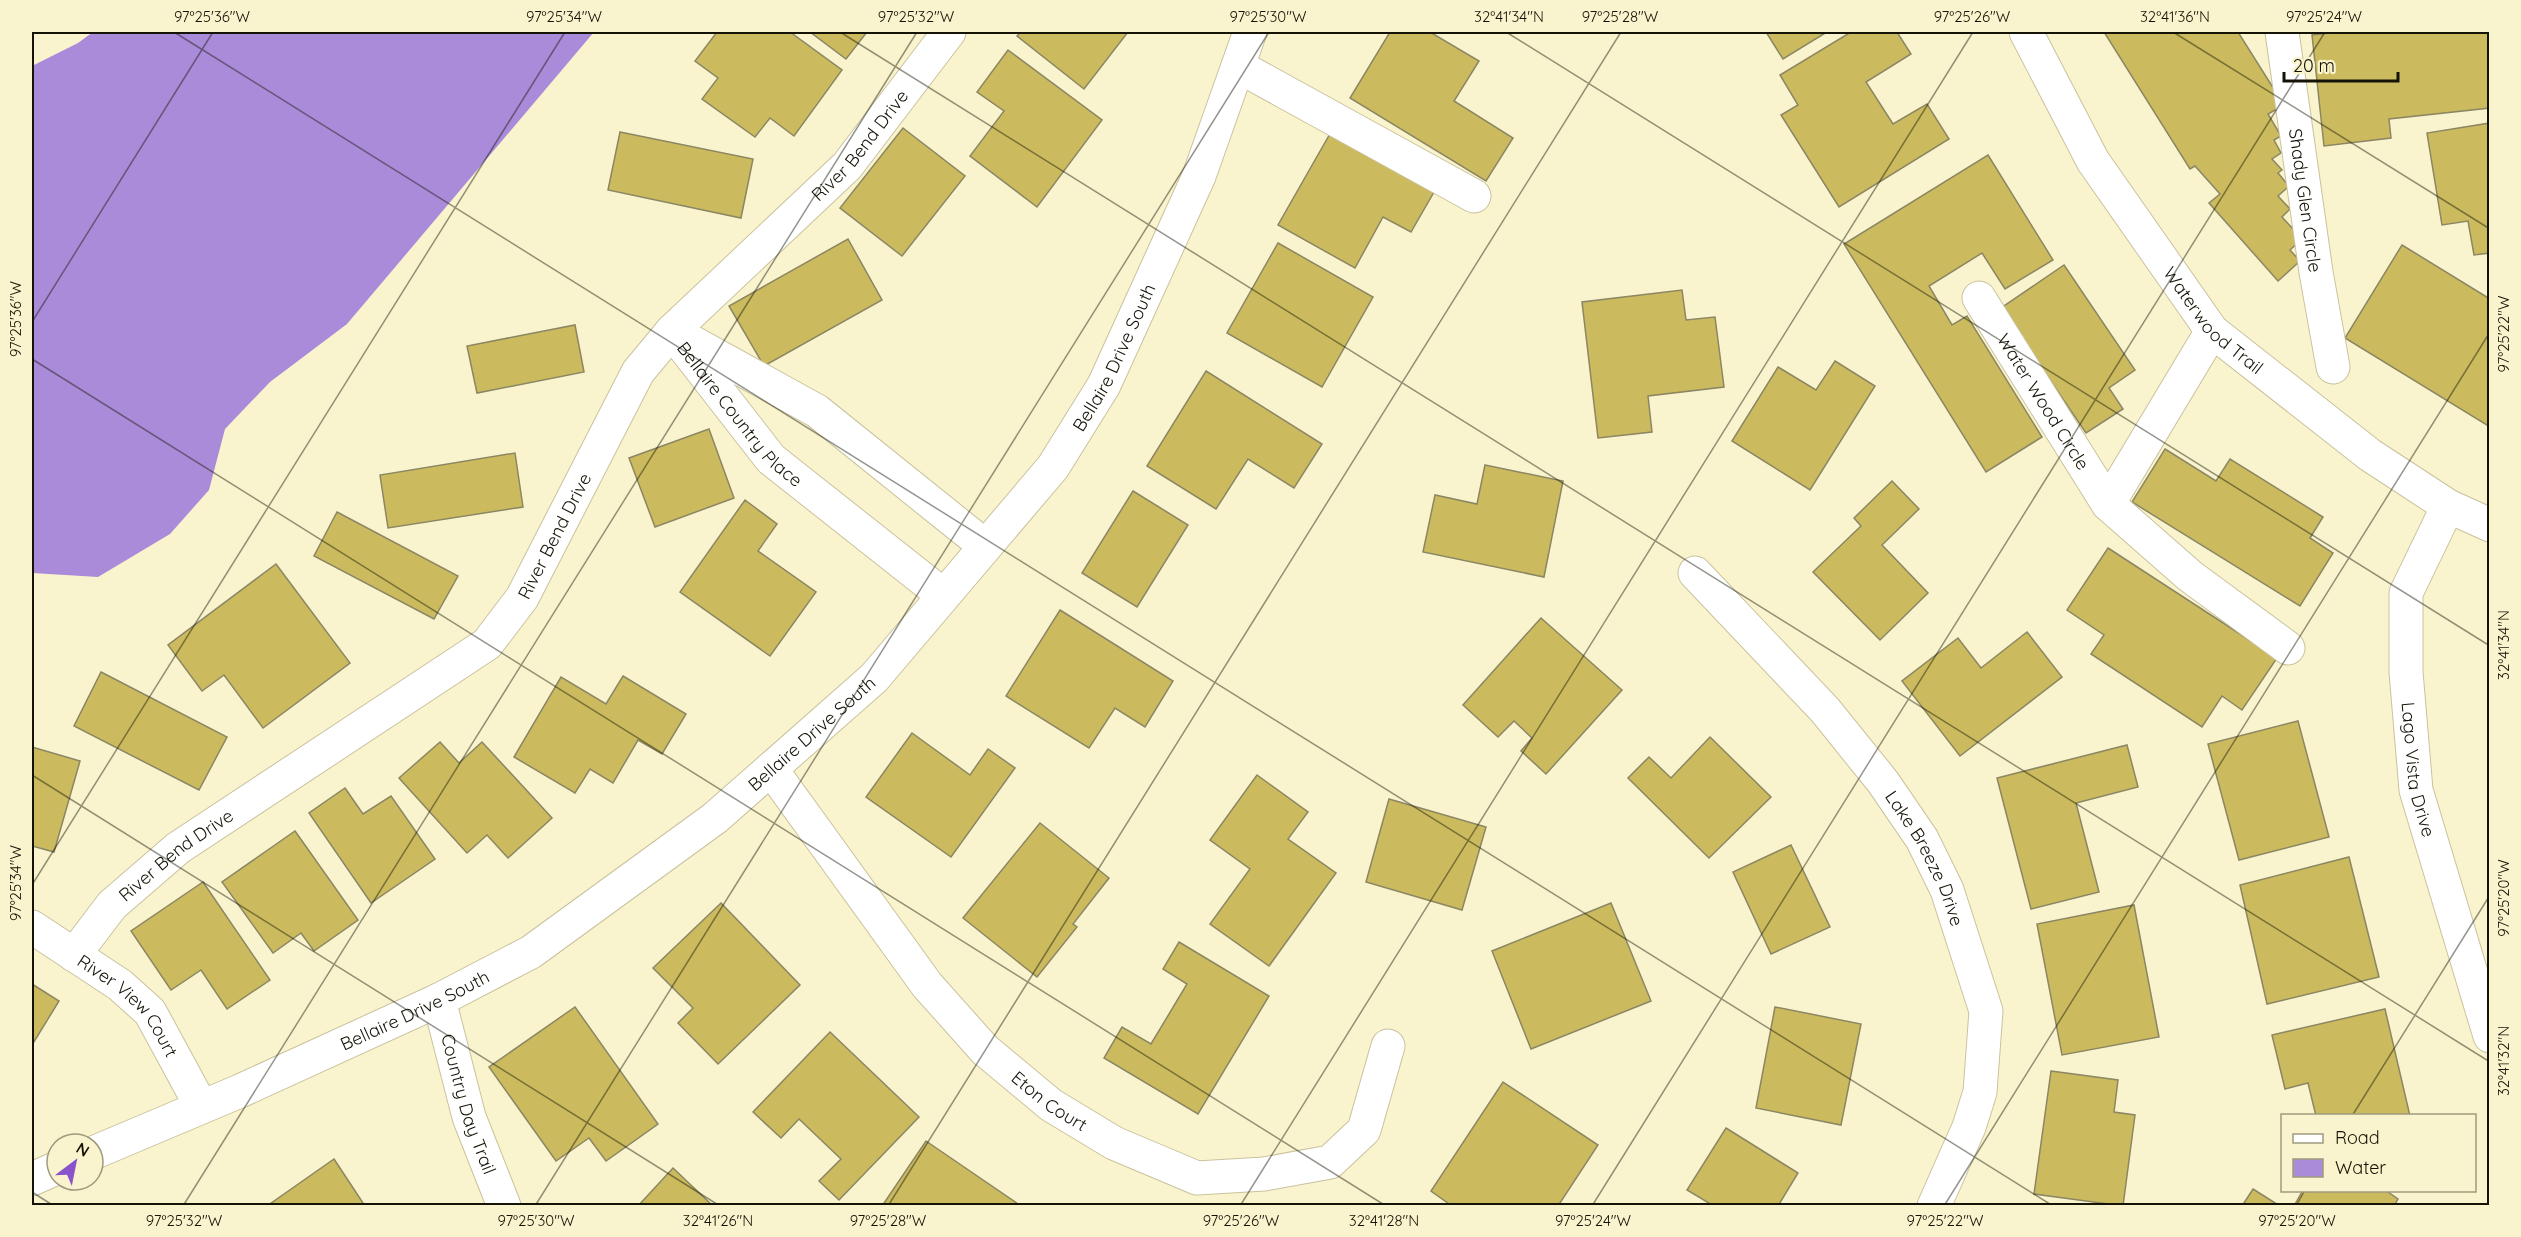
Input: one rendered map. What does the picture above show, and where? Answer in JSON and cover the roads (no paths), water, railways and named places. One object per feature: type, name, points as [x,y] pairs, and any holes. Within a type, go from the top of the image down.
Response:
[{"type":"street","name":"River Bend Drive","points":[[75,955],[112,905],[178,848],[487,644],[522,598],[638,372],[672,331],[847,166],[949,32]]},
{"type":"street","name":"Bellaire Drive South","points":[[105,1148],[240,1091],[439,1000],[531,952],[715,818],[874,678],[1053,467],[1104,385],[1199,176],[1250,32]]},
{"type":"street","name":"Waterwood Trail","points":[[2026,32],[2093,161],[2212,332],[2370,455],[2448,506],[2490,525]]},
{"type":"street","name":"Shady Glen Circle","points":[[2282,32],[2316,272],[2333,367]]},
{"type":"street","points":[[1238,66],[1474,196]]},
{"type":"street","name":"Water Wood Circle","points":[[1979,298],[2108,504],[2190,576],[2288,648]]},
{"type":"street","name":"Bellaire Country Place","points":[[672,331],[817,411],[985,546]]},
{"type":"street","name":"Bellaire Country Place","points":[[672,331],[771,459],[943,595]]},
{"type":"street","points":[[2108,504],[2212,332]]},
{"type":"street","name":"Lago Vista Drive","points":[[2448,506],[2406,592],[2406,672],[2416,790],[2490,1036]]},
{"type":"street","name":"Lake Breeze Drive","points":[[1695,573],[1825,710],[1876,773],[1922,839],[1947,891],[1986,1011],[1980,1092],[1969,1127],[1934,1206]]},
{"type":"street","name":"Eton Court","points":[[771,769],[927,984],[985,1050],[1051,1105],[1114,1143],[1197,1178],[1264,1174],[1330,1162],[1364,1130],[1388,1046]]},
{"type":"street","name":"River View Court","points":[[32,927],[120,985],[150,1012],[201,1106]]},
{"type":"street","name":"Country Day Trail","points":[[439,1000],[469,1117],[504,1206]]},
{"type":"water","points":[[93,32],[594,32],[347,324],[270,382],[225,429],[209,490],[170,534],[98,577],[32,573],[32,66],[78,43]]}]
